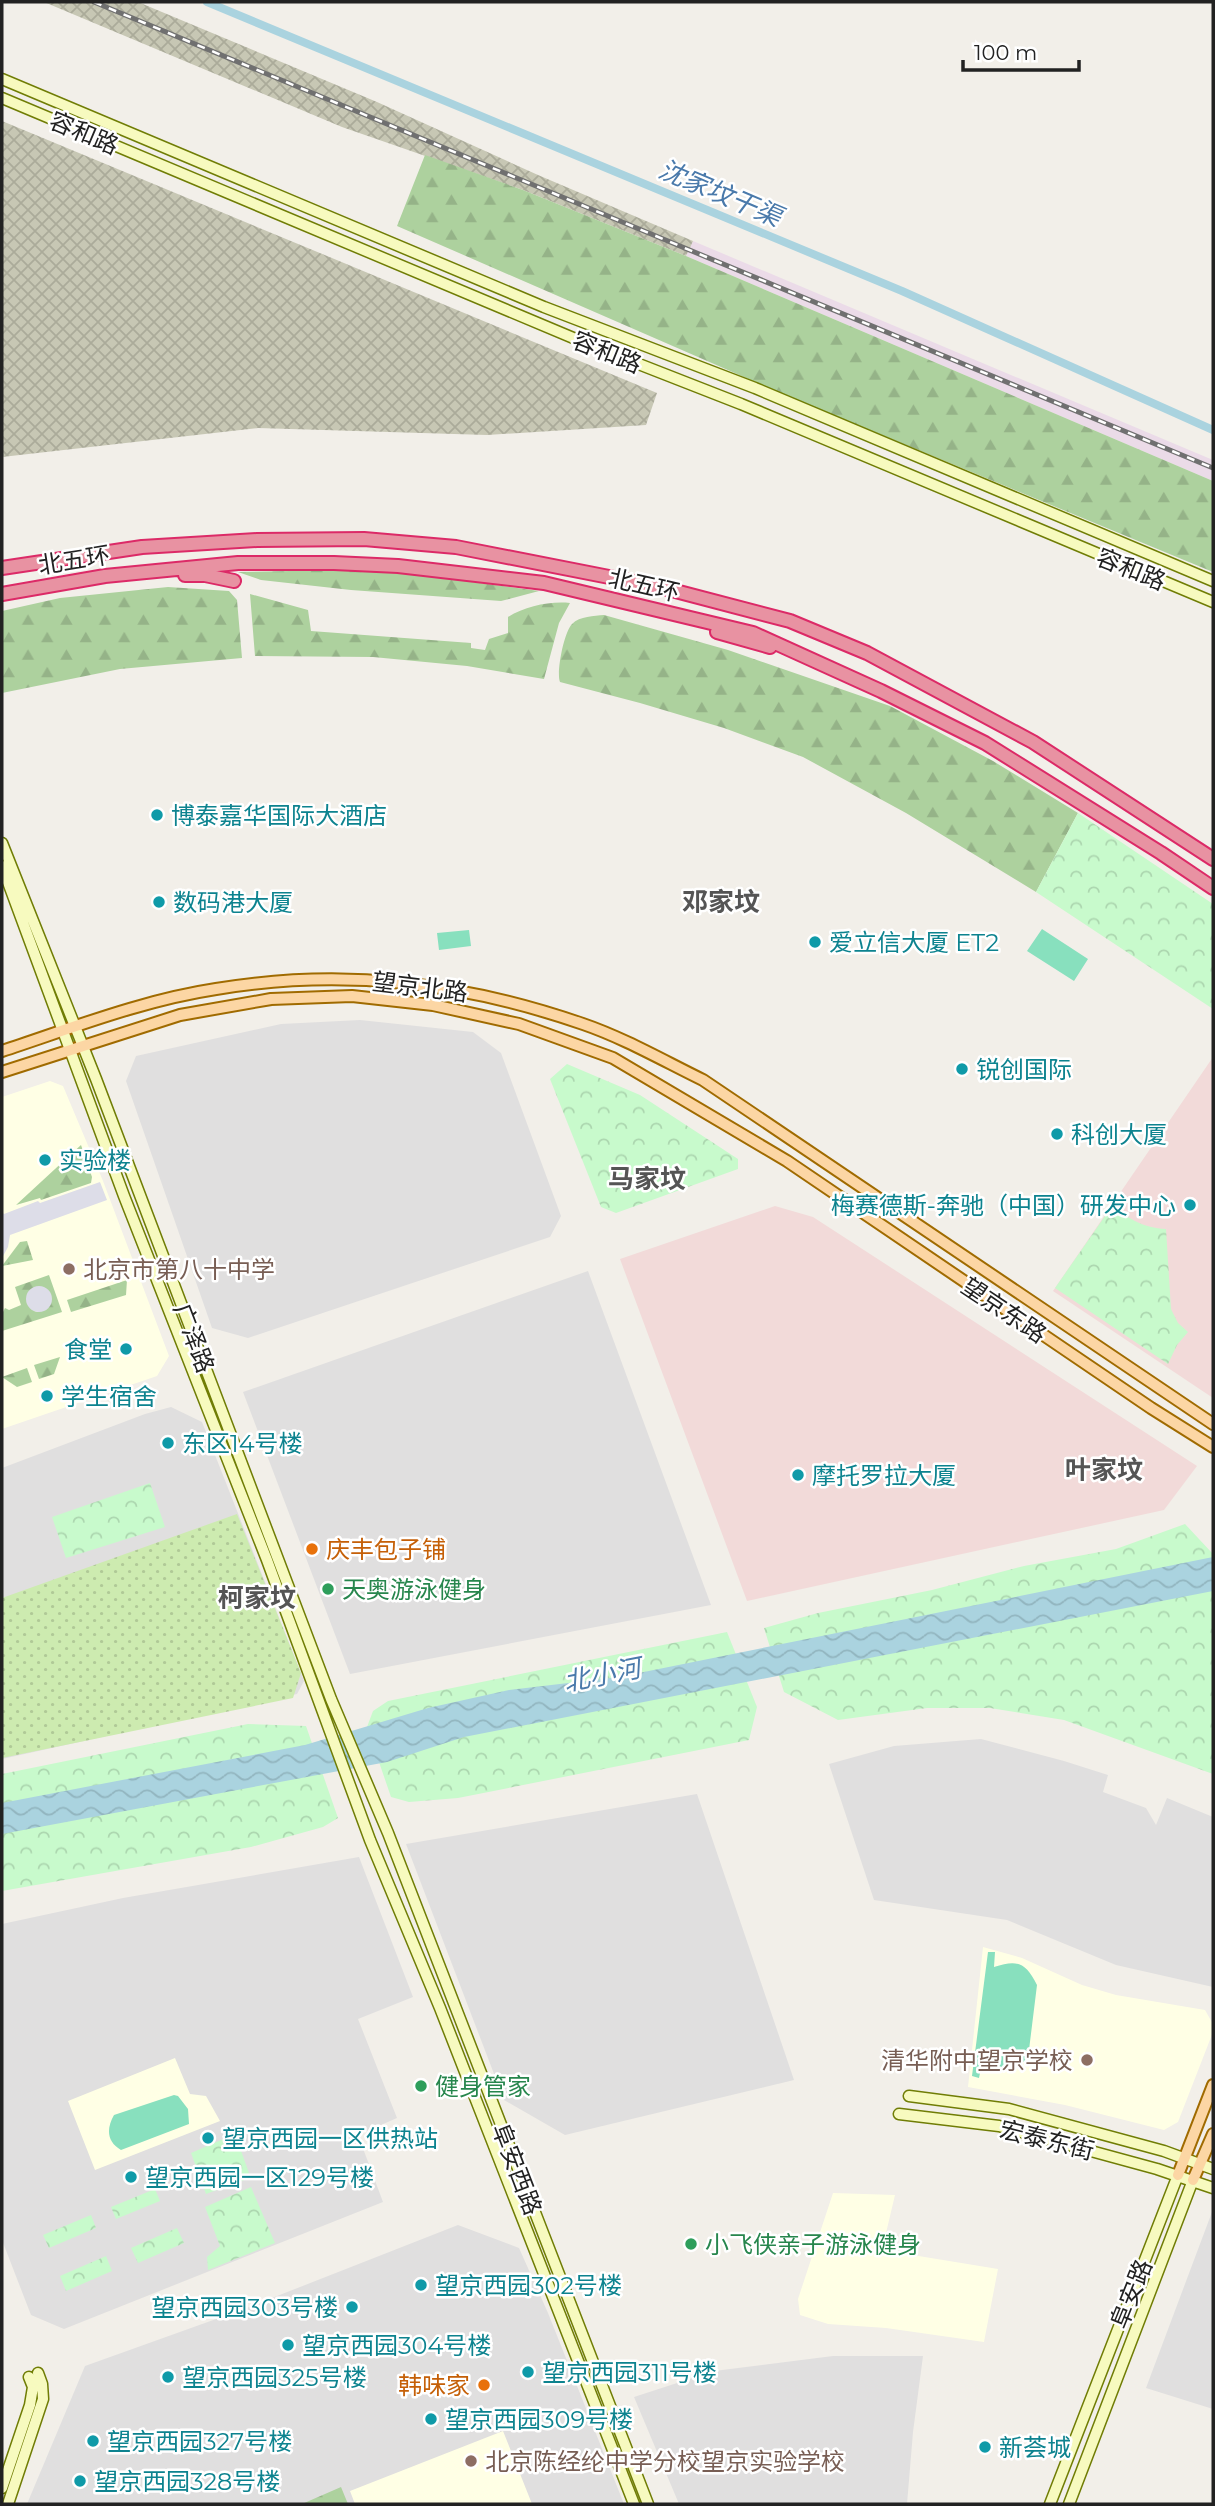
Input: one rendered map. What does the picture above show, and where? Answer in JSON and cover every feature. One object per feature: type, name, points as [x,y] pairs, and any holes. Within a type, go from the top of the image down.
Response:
[{"type":"highway","name":"北五环","points":[[2,568],[142,547],[257,540],[364,539],[456,547],[660,587],[790,621],[867,653],[1033,742],[1213,859]]},
{"type":"highway","name":"北五环","points":[[2,594],[105,576],[238,564],[334,563],[398,566],[544,583],[753,633],[813,659],[985,743],[1213,888]]},
{"type":"highway","points":[[105,576],[205,575],[234,581]]},
{"type":"highway","points":[[618,607],[813,659]]},
{"type":"main road","name":"容和路","points":[[2,79],[544,307],[755,388],[1213,581]]},
{"type":"main road","name":"容和路","points":[[2,98],[590,345],[741,404],[1213,602]]},
{"type":"main road","name":"广泽路","points":[[2,843],[83,1046],[255,1500],[388,1833]]},
{"type":"main road","name":"广泽路","points":[[2,866],[62,1032],[267,1560],[370,1840]]},
{"type":"main road","name":"望京北路","points":[[2,1051],[152,1003],[215,989],[302,978],[403,982],[467,990],[584,1024],[634,1045],[703,1080],[808,1153]]},
{"type":"main road","name":"望京北路","points":[[2,1072],[180,1015],[271,999],[352,996],[433,1005],[519,1024],[613,1058],[797,1169]]},
{"type":"main road","name":"望京东路","points":[[808,1153],[1213,1424]]},
{"type":"main road","name":"望京东路","points":[[797,1169],[1213,1447]]},
{"type":"main road","name":"阜安西路","points":[[388,1833],[648,2504]]},
{"type":"main road","name":"阜安西路","points":[[370,1840],[445,2020],[634,2504]]},
{"type":"main road","name":"阜安路","points":[[1050,2504],[1213,2085]]},
{"type":"main road","points":[[909,2096],[1009,2109],[1185,2157],[1213,2169]]},
{"type":"main road","name":"宏泰东街","points":[[899,2114],[999,2126],[1178,2175],[1213,2188]]},
{"type":"main road","name":"阜安路","points":[[1069,2504],[1213,2134]]},
{"type":"main road","points":[[2,2488],[30,2405],[33,2375],[43,2384],[43,2399],[8,2504]]},
{"type":"shaded area","points":[[44,2],[138,2],[377,102],[693,241],[686,256],[523,190],[342,127]]},
{"type":"shaded area","points":[[2,121],[657,393],[646,425],[487,435],[258,428],[2,457]]},
{"type":"shaded area","points":[[693,241],[1213,460],[1213,481],[686,256]]},
{"type":"shaded area","points":[[360,1020],[473,1032],[501,1053],[561,1216],[550,1237],[248,1338],[212,1328],[126,1081],[136,1056],[281,1024]]},
{"type":"shaded area","points":[[1213,1057],[1213,1398],[1053,1291]]},
{"type":"shaded area","name":"北京市第八十中学","points":[[50,1081],[63,1086],[103,1181],[169,1356],[157,1376],[2,1429],[2,1097]]},
{"type":"shaded area","points":[[100,1182],[107,1200],[10,1235],[2,1258],[2,1212],[4,1214],[38,1201],[40,1203]]},
{"type":"shaded area","points":[[775,1206],[813,1217],[1197,1466],[1164,1510],[747,1601],[620,1259]]},
{"type":"shaded area","points":[[588,1271],[711,1605],[350,1674],[243,1392]]},
{"type":"shaded area","points":[[39,1286],[48,1290],[52,1299],[48,1308],[39,1312],[30,1308],[26,1299],[30,1290]]},
{"type":"shaded area","points":[[171,1407],[202,1422],[304,1681],[297,1694],[2,1759],[2,1468],[145,1414]]},
{"type":"shaded area","points":[[981,1739],[1108,1775],[1103,1792],[1146,1808],[1156,1825],[1167,1798],[1213,1817],[1213,1987],[1116,1965],[1007,1920],[874,1900],[829,1764],[894,1746]]},
{"type":"shaded area","points":[[697,1794],[794,2080],[565,2135],[504,2100],[406,1844]]},
{"type":"shaded area","points":[[359,1857],[413,1997],[358,2019],[397,2118],[358,2135],[383,2202],[64,2329],[31,2315],[2,2240],[2,1924],[123,1898]]},
{"type":"shaded area","name":"清华附中望京学校","points":[[983,1947],[1022,1958],[1082,1985],[1116,1995],[1205,2010],[1213,2024],[1213,2032],[1178,2122],[1164,2130],[1065,2105],[968,2087]]},
{"type":"shaded area","points":[[175,2058],[190,2094],[206,2096],[220,2121],[95,2170],[68,2101]]},
{"type":"shaded area","points":[[833,2193],[895,2195],[882,2250],[998,2269],[984,2342],[886,2328],[828,2324],[800,2315],[798,2299]]},
{"type":"shaded area","points":[[1213,2212],[1213,2409],[1146,2388]]},
{"type":"shaded area","points":[[458,2225],[519,2248],[548,2313],[624,2504],[27,2504],[85,2366],[244,2309]]},
{"type":"shaded area","points":[[833,2356],[923,2356],[907,2504],[679,2504],[634,2397],[714,2371]]},
{"type":"shaded area","name":"北京陈经纶中学分校望京实验学校","points":[[503,2431],[532,2504],[355,2504],[350,2491]]},
{"type":"green space","points":[[425,155],[523,190],[686,256],[1213,481],[1213,572],[783,394],[397,226]]},
{"type":"green space","points":[[338,570],[412,574],[539,591],[501,601],[351,590],[261,580],[238,572]]},
{"type":"green space","points":[[168,587],[229,591],[237,600],[242,658],[120,669],[2,693],[2,611],[60,598]]},
{"type":"green space","points":[[250,594],[308,610],[311,631],[471,643],[471,648],[485,650],[489,639],[508,633],[508,617],[538,605],[570,603],[559,623],[544,679],[467,666],[373,657],[255,656]]},
{"type":"green space","points":[[604,615],[728,650],[890,706],[993,761],[1078,813],[1036,892],[906,813],[803,757],[724,728],[560,682],[560,662],[569,628],[579,619]]},
{"type":"green space","points":[[1078,813],[1213,904],[1213,1009],[1036,892]]},
{"type":"green space","points":[[1042,929],[1088,959],[1074,981],[1027,951]]},
{"type":"green space","points":[[469,930],[471,946],[439,950],[437,933]]},
{"type":"green space","points":[[567,1064],[640,1095],[738,1159],[738,1169],[616,1213],[601,1207],[550,1079]]},
{"type":"green space","points":[[81,1145],[92,1177],[91,1183],[41,1200],[40,1198],[16,1205]]},
{"type":"green space","points":[[1112,1206],[1137,1222],[1166,1229],[1171,1309],[1178,1323],[1188,1332],[1177,1345],[1168,1364],[1055,1288]]},
{"type":"green space","points":[[27,1241],[33,1260],[2,1266],[20,1242]]},
{"type":"green space","points":[[49,1275],[62,1312],[2,1331],[2,1314],[5,1308],[9,1310],[21,1305],[15,1287]],"holes":[[[37,1287],[45,1289],[51,1299],[50,1304],[38,1312],[34,1311],[27,1295]]]},
{"type":"green space","points":[[127,1280],[126,1295],[71,1312],[67,1300]]},
{"type":"green space","points":[[60,1357],[54,1374],[39,1379],[34,1365]]},
{"type":"green space","points":[[27,1368],[32,1382],[17,1387],[2,1377]]},
{"type":"green space","points":[[150,1483],[165,1527],[66,1558],[52,1517]]},
{"type":"green space","points":[[237,1514],[301,1673],[293,1698],[2,1758],[2,1598]]},
{"type":"green space","points":[[1185,1524],[1213,1554],[1213,1774],[1064,1720],[990,1708],[927,1708],[838,1720],[784,1692],[764,1628],[1024,1566],[1116,1549]]},
{"type":"green space","points":[[727,1632],[757,1707],[749,1740],[458,1798],[409,1802],[391,1797],[367,1727],[373,1711],[388,1701]]},
{"type":"green space","points":[[248,1724],[306,1726],[338,1818],[323,1827],[251,1847],[2,1891],[2,1774]]},
{"type":"green space","points":[[988,1952],[995,1952],[994,1967],[1009,1963],[1020,1965],[1029,1972],[1037,1985],[1028,2058],[1005,2071],[994,2070],[982,2063],[979,2078],[972,2076]]},
{"type":"green space","points":[[178,2096],[188,2109],[189,2124],[121,2150],[116,2147],[109,2135],[114,2115]]},
{"type":"green space","points":[[235,2134],[249,2173],[247,2179],[206,2194],[191,2153]]},
{"type":"green space","points":[[251,2187],[275,2243],[208,2270],[207,2257],[220,2246],[205,2207]]},
{"type":"green space","points":[[155,2189],[160,2201],[116,2219],[111,2207]]},
{"type":"green space","points":[[91,2215],[96,2228],[49,2248],[43,2235]]},
{"type":"green space","points":[[177,2228],[184,2243],[138,2263],[131,2248]]},
{"type":"green space","points":[[106,2256],[112,2271],[66,2291],[60,2276]]},
{"type":"green space","points":[[341,2487],[348,2504],[302,2504]]},
{"type":"water","name":"北小河","points":[[1213,1557],[1213,1591],[464,1737],[387,1762],[2,1834],[2,1803],[305,1745],[428,1708],[509,1690],[619,1677]]},
{"type":"waterway","name":"沈家坟干渠","points":[[207,2],[902,291],[1213,430]]},
{"type":"railway","points":[[94,2],[1213,468]]},
{"type":"place","name":"博泰嘉华国际大酒店","points":[[157,815]]},
{"type":"place","name":"数码港大厦","points":[[159,902]]},
{"type":"place","name":"爱立信大厦 ET2","points":[[815,942]]},
{"type":"place","name":"锐创国际","points":[[962,1069]]},
{"type":"place","name":"科创大厦","points":[[1057,1134]]},
{"type":"place","name":"实验楼","points":[[45,1160]]},
{"type":"place","name":"梅赛德斯-奔驰（中国）研发中心","points":[[1190,1205]]},
{"type":"place","name":"北京市第八十中学","points":[[69,1269]]},
{"type":"place","name":"食堂","points":[[126,1349]]},
{"type":"place","name":"学生宿舍","points":[[47,1396]]},
{"type":"place","name":"东区14号楼","points":[[168,1443]]},
{"type":"place","name":"摩托罗拉大厦","points":[[798,1475]]},
{"type":"place","name":"庆丰包子铺","points":[[312,1549]]},
{"type":"place","name":"天奥游泳健身","points":[[328,1589]]},
{"type":"place","name":"清华附中望京学校","points":[[1087,2060]]},
{"type":"place","name":"健身管家","points":[[421,2086]]},
{"type":"place","name":"望京西园一区供热站","points":[[208,2138]]},
{"type":"place","name":"望京西园一区129号楼","points":[[131,2177]]},
{"type":"place","name":"小飞侠亲子游泳健身","points":[[691,2244]]},
{"type":"place","name":"望京西园302号楼","points":[[421,2285]]},
{"type":"place","name":"望京西园303号楼","points":[[352,2307]]},
{"type":"place","name":"望京西园304号楼","points":[[288,2345]]},
{"type":"place","name":"望京西园311号楼","points":[[528,2372]]},
{"type":"place","name":"望京西园325号楼","points":[[168,2377]]},
{"type":"place","name":"韩味家","points":[[484,2385]]},
{"type":"place","name":"望京西园309号楼","points":[[431,2419]]},
{"type":"place","name":"望京西园327号楼","points":[[93,2441]]},
{"type":"place","name":"新荟城","points":[[985,2447]]},
{"type":"place","name":"北京陈经纶中学分校望京实验学校","points":[[471,2461]]},
{"type":"place","name":"望京西园328号楼","points":[[80,2481]]},
{"type":"district","name":"邓家坟","points":[[721,902]]},
{"type":"district","name":"马家坟","points":[[647,1179]]},
{"type":"district","name":"叶家坟","points":[[1104,1470]]},
{"type":"district","name":"柯家坟","points":[[257,1598]]}]
